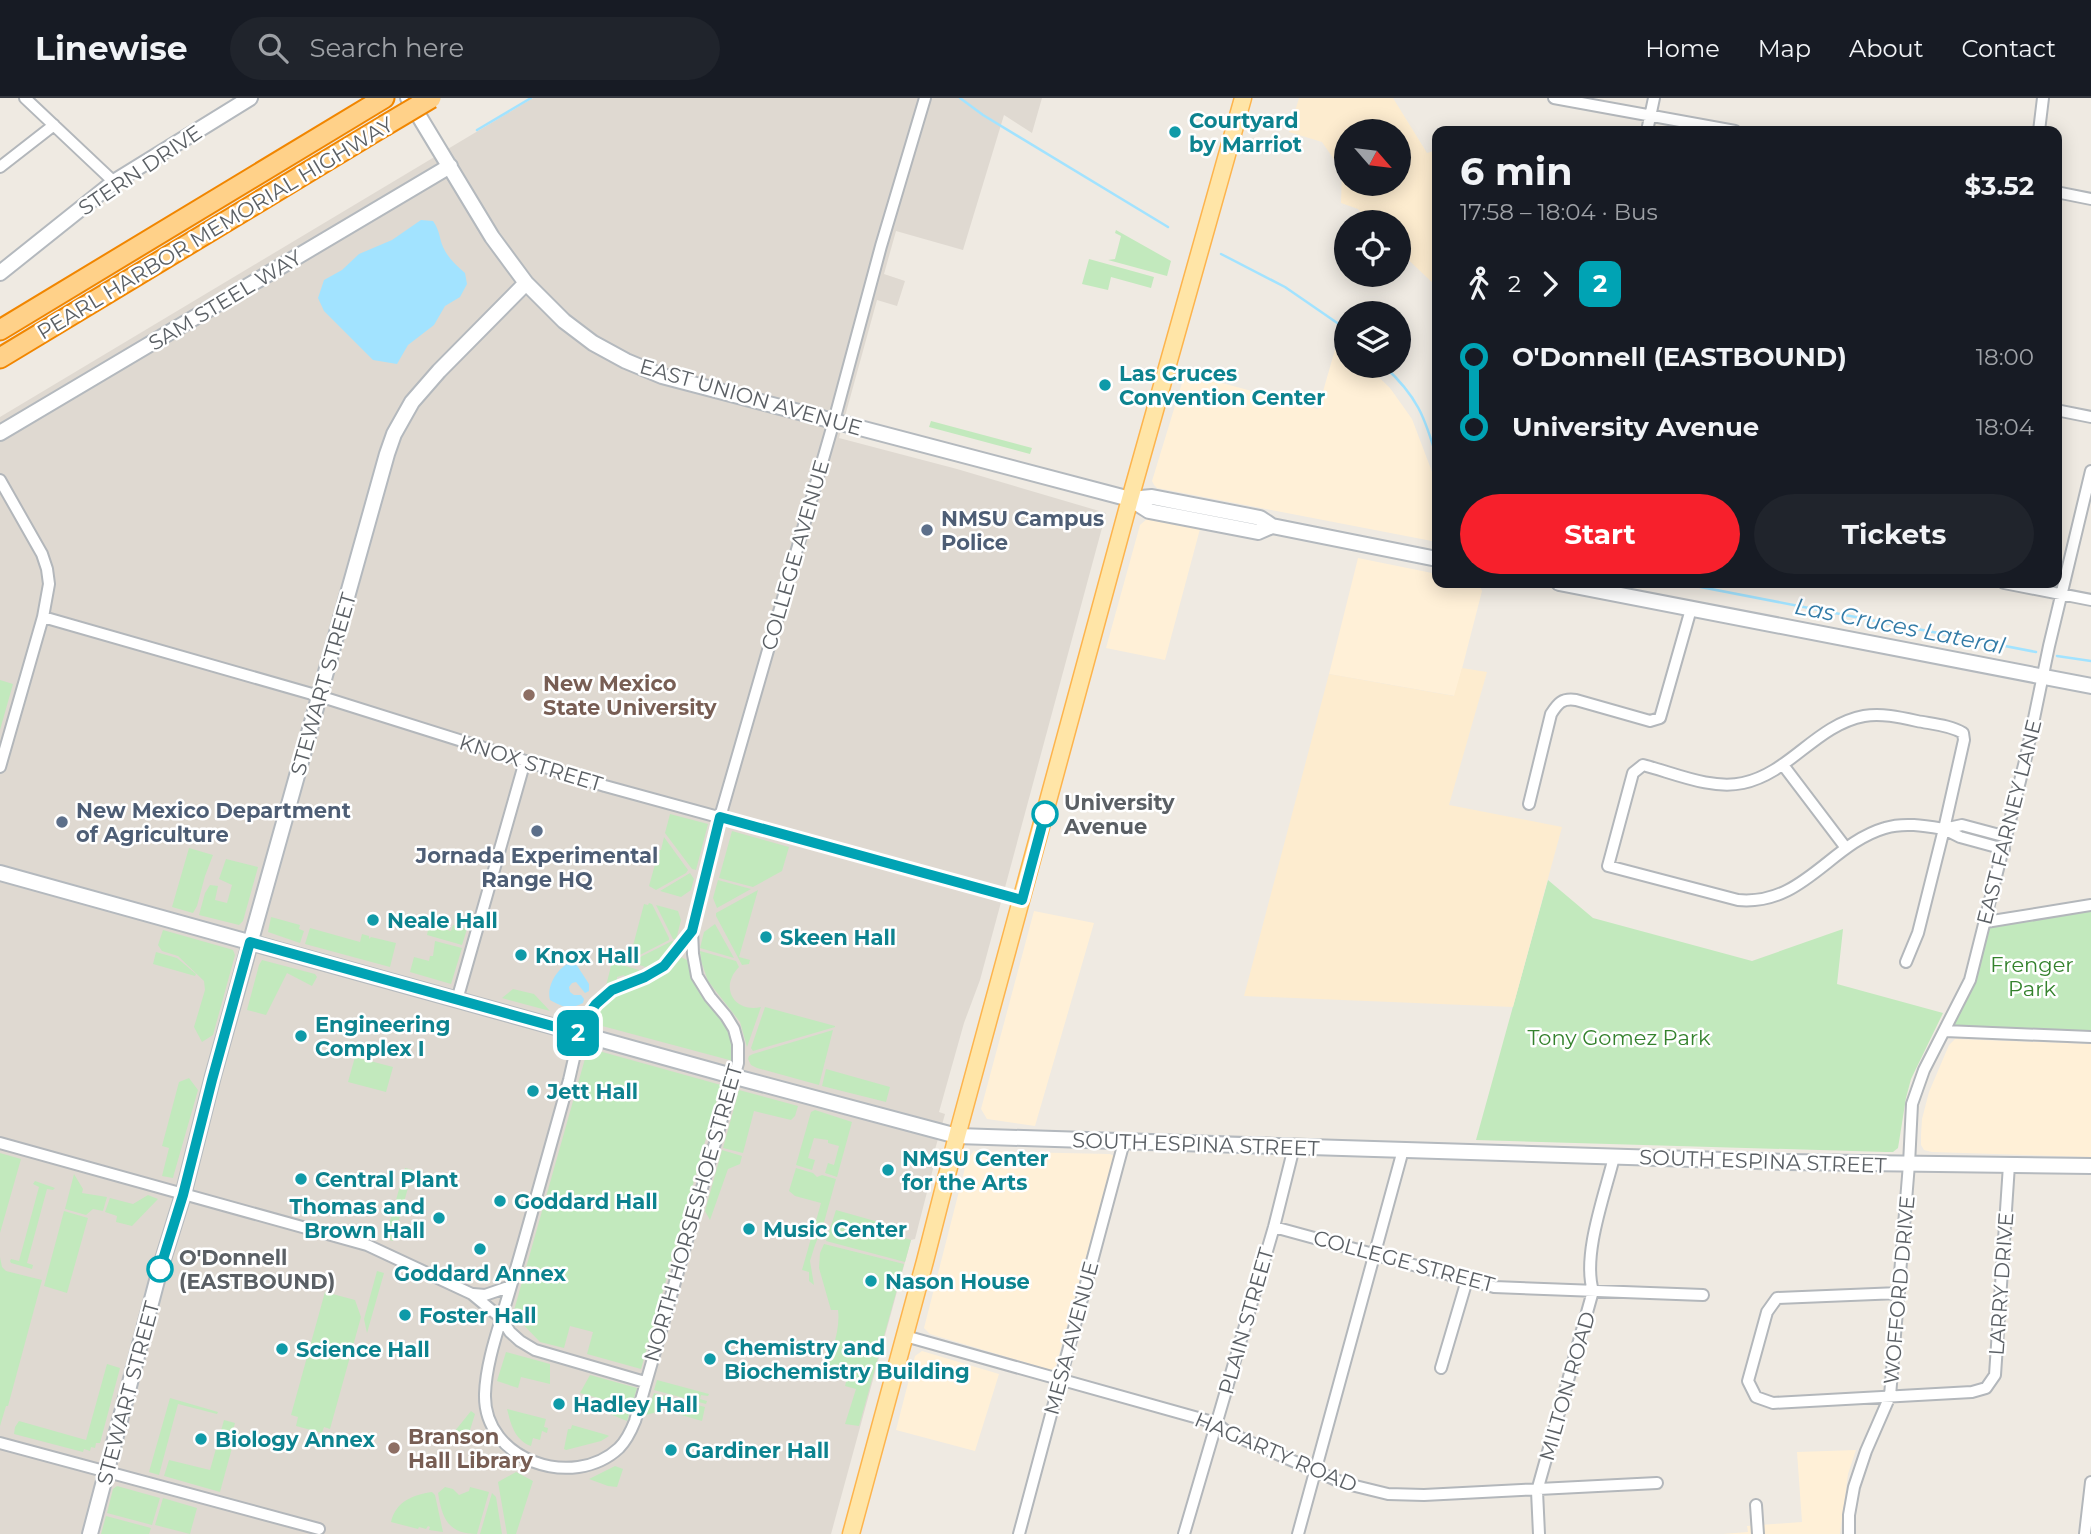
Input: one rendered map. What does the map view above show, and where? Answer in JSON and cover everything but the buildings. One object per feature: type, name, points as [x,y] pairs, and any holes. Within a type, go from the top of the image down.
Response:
[{"type":"highway","name":"PEARL HARBOR MEMORIAL HIGHWAY","points":[[0,358],[431,98]]},
{"type":"highway","name":"PEARL HARBOR MEMORIAL HIGHWAY","points":[[0,330],[374,100]]},
{"type":"main road","points":[[850,1534],[1130,499],[1243,98]]},
{"type":"street","points":[[25,98],[114,182]]},
{"type":"street","name":"STERN DRIVE","points":[[0,273],[114,182],[250,98]]},
{"type":"street","name":"EAST UNION AVENUE","points":[[408,98],[492,237],[526,284],[579,333],[626,361],[662,376],[1130,499],[1152,497],[1260,518],[1272,526],[1432,558]]},
{"type":"street","name":"COLLEGE AVENUE","points":[[692,931],[720,817],[925,98]]},
{"type":"street","points":[[1554,98],[1709,126]]},
{"type":"street","points":[[1648,126],[1654,98]]},
{"type":"street","points":[[2040,126],[2043,98]]},
{"type":"street","points":[[0,167],[54,125]]},
{"type":"street","name":"SAM STEEL WAY","points":[[0,433],[450,166]]},
{"type":"street","points":[[2062,193],[2091,198]]},
{"type":"street","name":"STEWART STREET","points":[[90,1534],[160,1269],[183,1195],[212,1080],[387,454],[398,425],[412,402],[439,371],[526,284]]},
{"type":"street","points":[[2062,411],[2091,416]]},
{"type":"street","name":"EAST FARNEY LANE","points":[[1909,1164],[1912,1104],[1924,1070],[1970,980],[1986,922],[2091,471]]},
{"type":"street","points":[[0,480],[45,562],[49,583],[43,617],[0,767]]},
{"type":"street","points":[[1605,588],[1691,609],[2091,686]]},
{"type":"street","points":[[2032,588],[2091,600]]},
{"type":"street","points":[[1529,804],[1551,715],[1558,702],[1576,700],[1650,721],[1660,718],[1691,609]]},
{"type":"street","name":"KNOX STREET","points":[[43,617],[319,696],[605,786],[1022,900]]},
{"type":"street","points":[[1906,962],[1918,933],[1944,829],[1964,740],[1963,733],[1953,728],[1897,716],[1863,716],[1840,723],[1783,765],[1754,780],[1727,785],[1643,765],[1633,773],[1608,866],[1721,897],[1752,901],[1783,894],[1846,848],[1887,827],[1905,825],[1944,829],[1962,825],[2005,843]]},
{"type":"street","points":[[457,1000],[525,761]]},
{"type":"street","points":[[1783,765],[1846,848]]},
{"type":"street","name":"SOUTH ESPINA STREET","points":[[0,873],[734,1077],[957,1136],[1614,1157],[2091,1166]]},
{"type":"street","points":[[1986,922],[2091,905]]},
{"type":"street","points":[[501,1318],[586,1018],[596,1004],[612,990],[664,966],[692,931]]},
{"type":"street","name":"NORTH HORSESHOE STREET","points":[[501,1318],[487,1376],[485,1407],[493,1427],[505,1445],[523,1458],[556,1469],[584,1465],[610,1455],[628,1437],[635,1421],[738,1063],[736,1037],[726,1016],[697,976],[692,931]]},
{"type":"street","points":[[1945,1031],[2091,1037]]},
{"type":"street","name":"MESA AVENUE","points":[[1019,1534],[1124,1142]]},
{"type":"street","points":[[0,1143],[367,1245],[472,1294],[501,1318],[510,1332],[535,1350],[645,1382]]},
{"type":"street","name":"PLAIN STREET","points":[[1184,1534],[1294,1147]]},
{"type":"street","points":[[1298,1534],[1403,1150]]},
{"type":"street","name":"MILTON ROAD","points":[[1539,1534],[1537,1490],[1593,1291],[1590,1256],[1614,1157]]},
{"type":"street","name":"WOFFORD DRIVE","points":[[1849,1534],[1854,1487],[1889,1396],[1909,1164]]},
{"type":"street","name":"LARRY DRIVE","points":[[1899,1293],[1777,1298],[1767,1312],[1748,1381],[1756,1397],[1773,1403],[1972,1392],[1986,1388],[1995,1375],[2009,1165]]},
{"type":"street","name":"COLLEGE STREET","points":[[1273,1227],[1494,1287],[1703,1295]]},
{"type":"street","points":[[1441,1368],[1467,1280]]},
{"type":"street","points":[[472,1294],[485,1295],[511,1286]]},
{"type":"street","name":"HAGARTY ROAD","points":[[905,1336],[1216,1423],[1227,1432],[1316,1472],[1343,1483],[1388,1494],[1424,1495],[1657,1483]]},
{"type":"street","points":[[0,1443],[318,1530]]},
{"type":"street","points":[[2085,1534],[2091,1482]]},
{"type":"street","points":[[1756,1505],[1758,1534]]},
{"type":"shaded area","name":"New Mexico State University","points":[[533,98],[1042,98],[1032,133],[1004,115],[963,250],[896,231],[884,274],[905,281],[897,306],[877,300],[839,438],[1106,513],[980,980],[964,1023],[939,1112],[945,1114],[934,1153],[936,1157],[831,1534],[0,1534],[0,417]]},
{"type":"shaded area","points":[[1334,353],[1334,378],[1380,378],[1412,419],[1432,472],[1432,541],[1157,488],[1152,481],[1185,373],[1318,409]]},
{"type":"shaded area","points":[[1148,518],[1200,529],[1165,660],[1106,648],[1140,525]]},
{"type":"shaded area","points":[[1358,558],[1432,573],[1432,588],[1481,588],[1455,696],[1329,674]]},
{"type":"shaded area","points":[[1034,911],[1094,923],[1035,1126],[987,1119],[981,1109]]},
{"type":"shaded area","points":[[1955,1039],[2091,1044],[2091,1157],[1924,1150],[1921,1145],[1922,1119],[1929,1092],[1949,1045]]},
{"type":"shaded area","points":[[974,1151],[1114,1156],[1055,1369],[930,1334],[924,1328],[967,1160]]},
{"type":"shaded area","points":[[922,1351],[999,1374],[975,1451],[896,1430],[915,1356]]},
{"type":"shaded area","points":[[1856,1450],[1848,1474],[1840,1534],[1723,1534],[1748,1532],[1747,1526],[1802,1522],[1797,1452]]},
{"type":"green space","points":[[1116,230],[1171,261],[1167,276],[1108,260],[1115,259],[1121,236],[1115,233]]},
{"type":"green space","points":[[1089,259],[1154,277],[1151,288],[1111,277],[1108,290],[1082,284]]},
{"type":"green space","points":[[931,421],[1032,448],[1030,454],[929,427]]},
{"type":"green space","points":[[0,680],[13,684],[0,730]]},
{"type":"green space","points":[[670,814],[708,824],[696,870],[692,869],[665,833]]},
{"type":"green space","points":[[732,831],[789,847],[782,871],[753,887],[719,878]]},
{"type":"green space","points":[[664,837],[688,870],[656,890],[649,886]]},
{"type":"green space","points":[[189,848],[213,855],[193,913],[172,907]]},
{"type":"green space","points":[[226,859],[258,867],[243,921],[239,925],[199,915],[210,885],[218,886],[215,900],[227,903],[232,885],[219,879]]},
{"type":"green space","points":[[690,873],[694,879],[691,890],[681,897],[660,891]]},
{"type":"green space","points":[[718,880],[751,889],[717,908],[713,898]]},
{"type":"green space","name":"Tony Gomez Park","points":[[1548,880],[1593,918],[1752,961],[1843,929],[1837,984],[1943,1013],[1911,1079],[1898,1148],[1893,1152],[1886,1152],[1476,1140]]},
{"type":"green space","points":[[758,890],[739,957],[750,960],[749,964],[742,965],[716,913]]},
{"type":"green space","points":[[644,904],[652,904],[669,940],[636,957],[630,957]]},
{"type":"green space","points":[[656,905],[678,911],[681,920],[676,940],[673,939]]},
{"type":"green space","name":"Frenger Park","points":[[2091,906],[2091,1037],[1945,1031],[1970,980],[1986,922]]},
{"type":"green space","points":[[271,917],[300,925],[299,929],[304,931],[300,943],[268,932]]},
{"type":"green space","points":[[715,924],[734,958],[700,948],[704,932]]},
{"type":"green space","points":[[429,925],[451,931],[453,925],[467,929],[462,945],[427,935]]},
{"type":"green space","points":[[310,928],[360,942],[362,934],[369,936],[369,939],[371,937],[396,943],[390,967],[305,944]]},
{"type":"green space","points":[[163,930],[233,950],[235,955],[213,1035],[202,1042],[194,1027],[205,990],[204,981],[178,956],[162,951],[158,945]]},
{"type":"green space","points":[[435,941],[462,948],[451,984],[410,972],[414,957],[429,961],[430,956],[433,956]]},
{"type":"green space","points":[[675,942],[668,952],[649,968],[636,964],[642,956]]},
{"type":"green space","points":[[700,951],[736,961],[739,967],[730,983],[732,997],[743,1006],[761,1007],[747,1047],[740,1022],[708,981]]},
{"type":"green space","points":[[156,952],[177,958],[196,974],[195,976],[153,964]]},
{"type":"green space","points":[[681,957],[687,960],[700,992],[729,1029],[733,1061],[591,1023],[604,1002],[618,993],[654,979]]},
{"type":"green space","points":[[262,960],[315,974],[317,977],[312,986],[287,973],[266,1015],[247,1010]]},
{"type":"green space","points":[[612,962],[641,972],[617,977],[617,980],[606,986]]},
{"type":"green space","points":[[513,989],[534,994],[550,1011],[502,998]]},
{"type":"green space","points":[[765,1007],[835,1027],[753,1051],[751,1048]]},
{"type":"green space","points":[[833,1030],[819,1085],[757,1068],[751,1065],[748,1059],[753,1054]]},
{"type":"green space","points":[[588,1048],[721,1085],[641,1369],[587,1354],[593,1332],[570,1326],[564,1348],[540,1342],[513,1314]]},
{"type":"green space","points":[[355,1057],[393,1067],[386,1092],[348,1082]]},
{"type":"green space","points":[[826,1069],[890,1087],[886,1102],[822,1086]]},
{"type":"green space","points":[[189,1078],[198,1090],[173,1178],[162,1176],[169,1148],[162,1146],[179,1082]]},
{"type":"green space","points":[[739,1090],[798,1106],[791,1120],[754,1111],[743,1153],[723,1148]]},
{"type":"green space","points":[[815,1110],[852,1122],[837,1177],[825,1173],[828,1163],[834,1165],[839,1146],[828,1143],[828,1140],[814,1138],[808,1158],[815,1160],[812,1170],[796,1165],[811,1112]]},
{"type":"green space","points":[[722,1150],[742,1156],[740,1164],[728,1169],[710,1220],[705,1211]]},
{"type":"green space","points":[[0,1153],[21,1159],[0,1233]]},
{"type":"green space","points":[[405,1168],[413,1170],[393,1241],[385,1239]]},
{"type":"green space","points":[[796,1168],[813,1173],[817,1177],[822,1175],[836,1179],[810,1261],[814,1285],[809,1281],[809,1272],[802,1270],[821,1203],[795,1196],[789,1191]]},
{"type":"green space","points":[[74,1174],[83,1189],[82,1193],[107,1197],[103,1211],[93,1209],[86,1215],[65,1209]]},
{"type":"green space","points":[[35,1181],[55,1188],[47,1189],[27,1263],[33,1265],[32,1269],[10,1261],[19,1261],[39,1187],[33,1184]]},
{"type":"green space","points":[[148,1195],[158,1199],[132,1226],[116,1222],[117,1216],[105,1212],[110,1198],[133,1204]]},
{"type":"green space","points":[[836,1210],[889,1225],[899,1236],[911,1240],[905,1262],[826,1241]]},
{"type":"green space","points":[[64,1211],[88,1218],[67,1293],[44,1286]]},
{"type":"green space","points":[[824,1244],[904,1264],[859,1426],[845,1424],[856,1389],[845,1386],[847,1378],[831,1373],[828,1381],[824,1379],[836,1336],[838,1310],[831,1310],[819,1268]]},
{"type":"green space","points":[[0,1257],[2,1267],[6,1271],[42,1280],[8,1406],[0,1426]]},
{"type":"green space","points":[[377,1271],[384,1273],[367,1333],[364,1319]]},
{"type":"green space","points":[[325,1292],[355,1300],[361,1317],[330,1429],[324,1427],[322,1433],[296,1426],[298,1417],[291,1415]]},
{"type":"green space","points":[[506,1352],[550,1364],[550,1384],[521,1377],[518,1388],[497,1381]]},
{"type":"green space","points":[[107,1364],[120,1368],[100,1443],[96,1443],[95,1448],[91,1447],[90,1451],[84,1449],[83,1452],[14,1434],[19,1421],[86,1440]]},
{"type":"green space","points":[[590,1375],[637,1388],[627,1421],[605,1412],[608,1401],[580,1393]]},
{"type":"green space","points":[[657,1380],[709,1394],[701,1395],[700,1399],[707,1401],[706,1404],[654,1390]]},
{"type":"green space","points":[[654,1393],[705,1407],[702,1421],[664,1410],[646,1415]]},
{"type":"green space","points":[[170,1398],[218,1412],[217,1414],[178,1404],[159,1475],[149,1472]]},
{"type":"green space","points":[[507,1409],[546,1419],[544,1427],[548,1428],[547,1433],[542,1431],[540,1440],[533,1438],[531,1446],[521,1440],[514,1431]]},
{"type":"green space","points":[[471,1411],[475,1414],[466,1443],[451,1439],[450,1437]]},
{"type":"green space","points":[[224,1420],[235,1423],[228,1447],[232,1448],[220,1492],[164,1476],[169,1460],[210,1470]]},
{"type":"green space","points":[[572,1425],[609,1436],[601,1441],[566,1450],[568,1429],[571,1429]]},
{"type":"green space","points":[[615,1466],[623,1469],[617,1487],[589,1479]]},
{"type":"green space","points":[[516,1472],[533,1481],[516,1534],[507,1534],[498,1482]]},
{"type":"green space","points":[[117,1486],[160,1498],[152,1525],[107,1513],[113,1489]]},
{"type":"green space","points":[[445,1487],[453,1489],[459,1495],[469,1491],[470,1487],[489,1492],[477,1534],[459,1531],[448,1523],[438,1493]]},
{"type":"green space","points":[[432,1492],[443,1532],[429,1530],[428,1526],[426,1529],[418,1529],[391,1522],[397,1509],[406,1500]]},
{"type":"green space","points":[[492,1493],[496,1497],[502,1534],[480,1534]]},
{"type":"green space","points":[[163,1498],[197,1508],[190,1534],[155,1525]]},
{"type":"green space","points":[[106,1516],[151,1528],[149,1534],[101,1534]]},
{"type":"sand","points":[[1299,98],[1393,98],[1406,119],[1334,119],[1334,159],[1322,142],[1289,132]]},
{"type":"sand","points":[[1411,127],[1427,153],[1432,152],[1432,282],[1411,262],[1411,210],[1359,210],[1341,203],[1341,196],[1411,196]]},
{"type":"sand","points":[[1462,668],[1487,672],[1449,805],[1562,827],[1513,1007],[1244,996],[1329,674],[1454,696]]},
{"type":"water","points":[[421,220],[433,221],[445,251],[465,273],[467,284],[460,297],[445,306],[434,325],[408,345],[397,364],[373,360],[324,311],[318,298],[324,280],[342,270],[359,254],[392,240]]},
{"type":"water","points":[[574,961],[589,984],[589,991],[585,993],[576,982],[572,983],[570,992],[581,995],[583,1003],[566,1007],[550,1000],[550,988],[559,971]]},
{"type":"waterway","points":[[477,130],[531,98]]},
{"type":"waterway","name":"Las Cruces Lateral","points":[[960,98],[983,115],[1168,227]]},
{"type":"waterway","name":"Las Cruces Lateral","points":[[1221,254],[1285,287],[1334,321]]},
{"type":"waterway","name":"Las Cruces Lateral","points":[[1396,378],[1418,408],[1432,443]]},
{"type":"waterway","name":"Las Cruces Lateral","points":[[1706,588],[2036,652]]},
{"type":"waterway","name":"Las Cruces Lateral","points":[[2057,656],[2091,661]]},
{"type":"bus line","name":"2","points":[[160,1269],[183,1195],[250,942],[581,1034],[586,1018],[596,1004],[612,990],[664,966],[692,931],[720,817],[1022,900],[1045,814]]},
{"type":"place","name":"Courtyard by Marriot","points":[[1175,132]]},
{"type":"place","name":"Las Cruces Convention Center","points":[[1105,385]]},
{"type":"place","name":"NMSU Campus Police","points":[[927,530]]},
{"type":"place","name":"New Mexico State University","points":[[529,695]]},
{"type":"place","name":"University Avenue","points":[[1045,814]]},
{"type":"place","name":"New Mexico Department of Agriculture","points":[[62,822]]},
{"type":"place","name":"Jornada Experimental Range HQ","points":[[537,831]]},
{"type":"place","name":"Neale Hall","points":[[373,920]]},
{"type":"place","name":"Skeen Hall","points":[[766,937]]},
{"type":"place","name":"Knox Hall","points":[[521,955]]},
{"type":"place","name":"Engineering Complex I","points":[[301,1036]]},
{"type":"place","name":"Jett Hall","points":[[533,1091]]},
{"type":"place","name":"NMSU Center for the Arts","points":[[888,1170]]},
{"type":"place","name":"Central Plant","points":[[301,1179]]},
{"type":"place","name":"Goddard Hall","points":[[500,1201]]},
{"type":"place","name":"Thomas and Brown Hall","points":[[439,1218]]},
{"type":"place","name":"Music Center","points":[[749,1229]]},
{"type":"place","name":"Goddard Annex","points":[[480,1249]]},
{"type":"place","name":"O'Donnell (EASTBOUND)","points":[[160,1269]]},
{"type":"place","name":"Nason House","points":[[871,1281]]},
{"type":"place","name":"Foster Hall","points":[[405,1315]]},
{"type":"place","name":"Science Hall","points":[[282,1349]]},
{"type":"place","name":"Chemistry and Biochemistry Building","points":[[710,1359]]},
{"type":"place","name":"Hadley Hall","points":[[559,1404]]},
{"type":"place","name":"Biology Annex","points":[[201,1439]]},
{"type":"place","name":"Branson Hall Library","points":[[394,1448]]},
{"type":"place","name":"Gardiner Hall","points":[[671,1450]]}]
